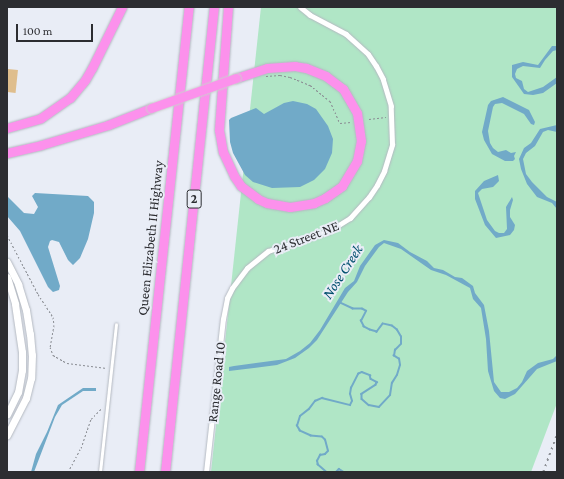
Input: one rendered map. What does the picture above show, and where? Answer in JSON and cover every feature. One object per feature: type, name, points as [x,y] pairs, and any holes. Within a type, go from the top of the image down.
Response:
[{"type":"highway","points":[[7,128],[41,118],[70,98],[85,80],[92,68],[122,7]]},
{"type":"highway","name":"Queen Elizabeth II Highway","points":[[139,472],[189,7]]},
{"type":"highway","name":"2","points":[[165,472],[214,7]]},
{"type":"highway","points":[[7,153],[41,145],[108,124],[151,108],[236,78],[266,68],[295,66],[306,68],[326,76],[343,89],[357,113],[361,141],[356,165],[342,186],[325,198],[314,203],[290,207],[273,204],[258,199],[242,186],[234,176],[223,152],[219,130],[228,7]]},
{"type":"street","name":"24 Street NE","points":[[230,292],[246,268],[268,251],[334,228],[350,218],[360,208],[377,185],[384,171],[392,144],[392,116],[388,93],[383,79],[368,54],[346,34],[310,15],[300,7]]},
{"type":"street","points":[[7,263],[20,290],[26,310],[32,356],[26,398],[7,435]]},
{"type":"street","points":[[7,277],[16,309],[22,352],[22,370],[18,392],[7,415]]},
{"type":"street","name":"Range Road 10","points":[[206,472],[221,330],[224,309],[230,292]]},
{"type":"lane","points":[[100,472],[110,369],[116,325]]},
{"type":"path","points":[[265,76],[280,75],[290,77],[310,85],[330,101],[340,123],[352,122]]},
{"type":"path","points":[[369,119],[392,116]]},
{"type":"path","points":[[7,235],[38,294],[53,317],[54,325],[50,347],[53,356],[67,363],[110,369]]},
{"type":"path","points":[[68,472],[81,448],[91,419],[97,410],[107,407]]},
{"type":"green space","points":[[261,7],[557,7],[557,403],[531,472],[211,472]]},
{"type":"water","points":[[552,46],[557,46],[557,50],[553,51],[540,68],[523,66],[517,69],[515,74],[516,78],[522,81],[524,89],[528,92],[543,87],[557,77],[557,83],[543,93],[533,95],[524,94],[512,77],[512,65],[523,62],[538,65]]},
{"type":"water","points":[[503,97],[529,110],[535,122],[534,125],[531,124],[524,114],[502,103],[495,104],[493,107],[488,131],[490,143],[498,152],[506,150],[511,153],[516,152],[514,156],[515,159],[513,161],[505,161],[492,154],[484,140],[482,132],[488,105],[491,101]]},
{"type":"water","points":[[293,101],[307,104],[316,109],[328,126],[333,139],[332,153],[325,169],[314,180],[300,187],[272,188],[253,182],[245,175],[233,153],[230,142],[229,120],[256,108],[264,114],[284,103]]},
{"type":"water","points":[[557,125],[557,132],[548,130],[543,132],[535,146],[526,153],[523,159],[526,174],[547,197],[557,202],[557,209],[552,203],[537,197],[527,184],[519,159],[524,148],[531,143],[540,129]]},
{"type":"water","points":[[498,175],[499,181],[493,187],[482,189],[478,193],[487,220],[495,231],[499,233],[504,233],[507,229],[506,207],[512,197],[513,200],[510,210],[510,217],[515,225],[514,230],[510,235],[496,238],[485,225],[475,199],[475,191],[484,181]]},
{"type":"water","points":[[35,193],[88,196],[94,202],[94,213],[88,239],[80,258],[73,265],[68,260],[59,242],[52,240],[50,241],[48,247],[60,286],[59,290],[53,292],[48,287],[20,231],[7,216],[7,196],[24,213],[34,214],[38,207],[32,196]]},
{"type":"water","points":[[384,240],[398,243],[410,252],[427,261],[434,268],[443,270],[455,277],[462,278],[473,286],[475,293],[484,305],[489,331],[494,382],[501,392],[509,392],[517,388],[522,382],[527,371],[538,363],[553,359],[557,355],[557,361],[537,369],[515,394],[505,399],[500,398],[494,391],[488,371],[486,339],[481,308],[473,299],[470,288],[446,275],[431,270],[401,249],[384,243],[379,247],[365,266],[357,282],[348,292],[317,340],[309,348],[295,358],[277,365],[229,371],[229,367],[286,359],[310,343],[320,330],[345,288],[354,281],[360,266],[375,245]]},
{"type":"water","points":[[83,388],[96,388],[96,391],[83,391],[62,405],[55,417],[34,472],[31,472],[36,454],[58,405]]},
{"type":"building","points":[[8,69],[18,70],[16,93],[7,92]]},
{"type":"waterway","name":"Nose Creek","points":[[326,472],[318,465],[317,461],[320,455],[325,454],[328,451],[325,440],[322,437],[311,436],[300,431],[297,426],[300,416],[309,409],[315,401],[322,398],[350,405],[352,401],[350,394],[351,388],[358,374],[362,372],[370,375],[371,379],[377,382],[376,385],[362,394],[362,399],[369,405],[379,407],[390,395],[392,383],[397,375],[400,365],[399,359],[394,356],[395,350],[401,344],[401,337],[397,330],[392,326],[383,324],[377,332],[370,330],[364,327],[361,321],[366,311],[362,309],[353,309],[340,303]]},
{"type":"waterway","points":[[336,472],[339,469],[344,472]]},
{"type":"railway","points":[[543,472],[557,434]]}]
